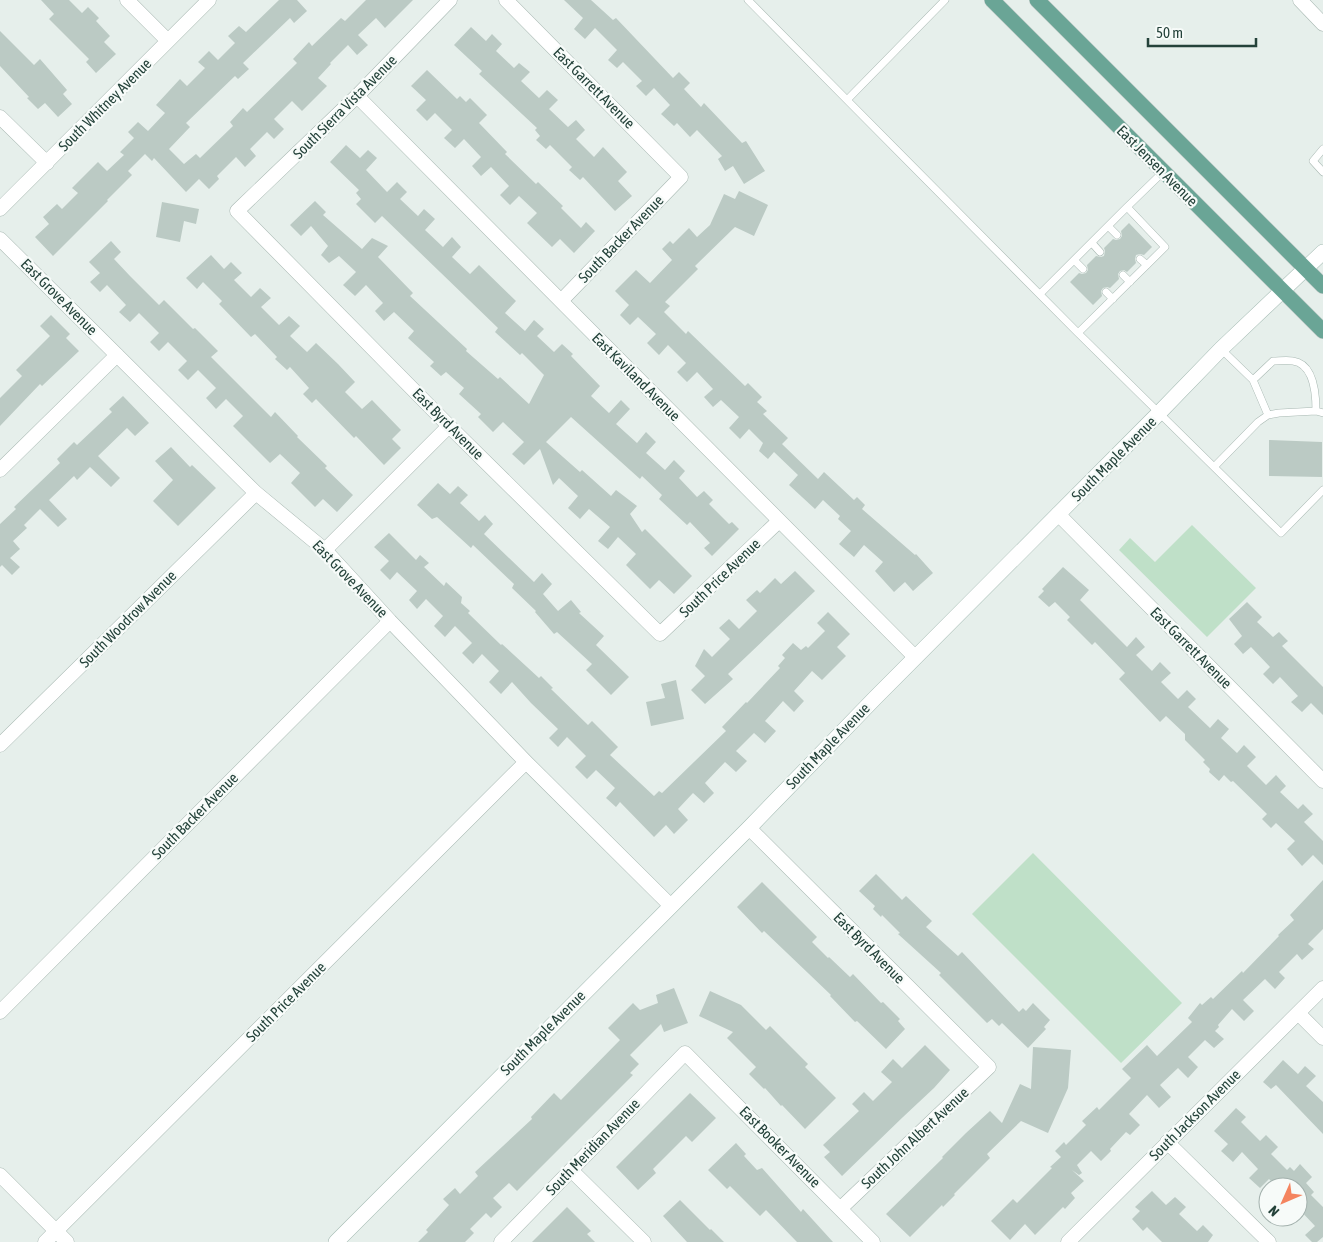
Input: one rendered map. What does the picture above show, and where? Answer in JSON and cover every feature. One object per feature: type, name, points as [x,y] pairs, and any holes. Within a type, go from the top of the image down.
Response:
[{"type":"main road","name":"East Jensen Avenue","points":[[992,0],[1323,331]]},
{"type":"main road","points":[[1037,0],[1323,286]]},
{"type":"main road","name":"South Maple Avenue","points":[[336,1242],[670,905],[749,828],[915,657],[1221,349],[1323,252]]},
{"type":"street","points":[[127,0],[168,41]]},
{"type":"street","name":"South Whitney Avenue","points":[[0,209],[209,0]]},
{"type":"street","name":"South Sierra Vista Avenue","points":[[237,211],[357,96],[450,0]]},
{"type":"street","name":"East Garrett Avenue","points":[[506,0],[682,177]]},
{"type":"street","points":[[1300,0],[1323,24]]},
{"type":"street","name":"East Kaviland Avenue","points":[[357,96],[915,657]]},
{"type":"street","points":[[0,117],[47,163]]},
{"type":"street","name":"South Backer Avenue","points":[[561,301],[682,177]]},
{"type":"street","name":"East Byrd Avenue","points":[[237,211],[449,426],[660,634]]},
{"type":"street","name":"East Grove Avenue","points":[[0,239],[256,493],[325,550],[390,621],[526,762],[670,905]]},
{"type":"street","points":[[0,470],[116,355]]},
{"type":"street","points":[[325,550],[449,426]]},
{"type":"street","name":"South Woodrow Avenue","points":[[0,745],[256,493]]},
{"type":"street","name":"East Garrett Avenue","points":[[1058,514],[1323,781]]},
{"type":"street","name":"South Price Avenue","points":[[660,634],[779,521]]},
{"type":"street","name":"South Backer Avenue","points":[[0,1012],[390,621]]},
{"type":"street","name":"South Price Avenue","points":[[45,1242],[526,762]]},
{"type":"street","name":"East Byrd Avenue","points":[[749,828],[989,1067]]},
{"type":"street","name":"South Jackson Avenue","points":[[1068,1242],[1323,988]]},
{"type":"street","points":[[1298,1013],[1323,1038]]},
{"type":"street","name":"South Meridian Avenue","points":[[502,1242],[686,1053]]},
{"type":"street","name":"East Booker Avenue","points":[[686,1053],[873,1242]]},
{"type":"street","name":"South John Albert Avenue","points":[[841,1208],[989,1067]]},
{"type":"street","points":[[1167,1142],[1269,1242]]},
{"type":"street","points":[[571,1170],[644,1242]]},
{"type":"street","points":[[0,1175],[67,1242]]},
{"type":"lane","points":[[748,0],[1158,414],[1281,533],[1323,490]]},
{"type":"lane","points":[[847,100],[945,0]]},
{"type":"lane","points":[[1323,149],[1313,161],[1323,172]]},
{"type":"lane","points":[[1040,294],[1163,172]]},
{"type":"lane","points":[[1078,333],[1165,246],[1127,207]]},
{"type":"lane","points":[[1108,226],[1117,235]]},
{"type":"lane","points":[[1092,243],[1100,252]]},
{"type":"lane","points":[[1140,259],[1147,265]]},
{"type":"lane","points":[[1074,260],[1083,269]]},
{"type":"lane","points":[[1123,275],[1130,282]]},
{"type":"lane","points":[[1106,292],[1112,299]]},
{"type":"lane","points":[[1221,349],[1253,380],[1268,415]]},
{"type":"lane","points":[[1214,467],[1258,422],[1268,415],[1320,412],[1312,379],[1306,370],[1295,361],[1273,361],[1253,380]]},
{"type":"green space","points":[[1192,525],[1256,588],[1207,637],[1119,550],[1130,538],[1155,562]]},
{"type":"green space","points":[[1033,853],[1182,1003],[1121,1063],[972,914]]},
{"type":"building","points":[[41,0],[69,0],[82,13],[88,7],[99,18],[96,21],[110,36],[104,42],[116,54],[96,73],[86,62],[89,59],[49,19],[54,14]]},
{"type":"building","points":[[279,0],[297,0],[307,11],[294,23],[290,18],[243,63],[249,69],[238,79],[235,76],[186,123],[190,127],[169,149],[184,164],[196,154],[200,158],[233,126],[230,122],[243,108],[247,112],[297,63],[293,59],[309,42],[312,46],[341,18],[345,21],[366,0],[413,0],[385,28],[376,18],[358,35],[368,45],[357,55],[348,45],[318,78],[327,86],[302,111],[292,101],[274,119],[284,129],[274,139],[267,132],[250,149],[256,156],[245,167],[236,157],[217,176],[219,179],[209,189],[199,179],[186,192],[154,158],[152,161],[145,154],[128,171],[132,175],[53,256],[35,237],[49,224],[43,217],[57,204],[62,209],[78,193],[72,188],[98,162],[107,171],[124,155],[120,152],[134,138],[128,132],[138,122],[148,131],[165,113],[156,105],[180,79],[187,86],[205,68],[198,62],[209,51],[218,60],[235,43],[228,36],[239,26],[246,32]]},
{"type":"building","points":[[564,0],[591,0],[613,20],[616,18],[673,78],[679,72],[690,83],[684,89],[701,107],[704,103],[742,143],[746,141],[765,171],[744,184],[733,166],[725,171],[718,159],[722,156],[697,130],[690,137],[677,123],[674,126],[661,114],[670,105],[654,88],[646,96],[636,86],[642,81],[623,62],[617,68],[608,60],[617,50],[595,28],[585,39],[574,29],[583,18]]},
{"type":"building","points":[[471,27],[486,41],[492,34],[502,44],[496,51],[514,68],[519,63],[530,72],[521,81],[539,98],[547,90],[558,100],[549,109],[568,127],[576,120],[585,130],[576,139],[594,157],[603,147],[627,172],[618,181],[632,196],[615,211],[583,177],[580,180],[569,170],[572,167],[550,145],[546,149],[536,140],[540,136],[535,130],[537,128],[479,74],[482,71],[454,45]]},
{"type":"building","points":[[0,31],[34,65],[40,59],[67,90],[63,94],[72,104],[58,117],[45,103],[38,109],[0,66]]},
{"type":"building","points":[[427,70],[457,99],[460,96],[466,102],[470,98],[487,115],[479,123],[507,152],[505,154],[536,184],[538,182],[563,206],[561,208],[581,228],[586,222],[595,231],[574,253],[560,239],[552,247],[527,223],[537,213],[519,196],[510,205],[500,195],[509,186],[491,167],[481,176],[472,166],[481,157],[464,139],[455,148],[444,138],[452,130],[435,113],[427,121],[416,110],[426,100],[411,86]]},
{"type":"building","points":[[346,145],[360,158],[368,150],[377,158],[366,170],[387,192],[397,182],[407,192],[400,199],[418,216],[424,209],[435,219],[425,230],[443,247],[452,237],[461,247],[452,257],[470,274],[479,265],[516,301],[505,313],[525,331],[534,320],[544,329],[537,336],[554,352],[562,344],[573,354],[571,356],[600,386],[591,396],[609,413],[621,400],[630,409],[616,424],[637,443],[646,432],[656,442],[646,453],[665,470],[674,460],[685,471],[679,478],[697,497],[704,491],[713,500],[709,504],[729,524],[732,522],[739,529],[712,556],[704,548],[710,543],[690,522],[687,525],[659,499],[662,495],[642,476],[640,479],[571,417],[546,442],[611,496],[616,490],[637,506],[630,514],[642,532],[645,529],[692,576],[674,594],[659,580],[650,589],[626,565],[636,554],[618,537],[608,549],[598,541],[610,527],[589,509],[580,519],[568,508],[578,496],[559,478],[553,485],[540,449],[524,465],[512,454],[524,442],[503,422],[493,432],[478,417],[481,414],[459,394],[464,388],[446,372],[441,376],[430,366],[434,362],[408,338],[414,331],[394,312],[384,321],[375,311],[383,303],[366,285],[355,296],[343,285],[356,272],[339,256],[329,263],[321,255],[328,246],[311,226],[301,236],[290,225],[315,201],[326,212],[323,215],[362,249],[372,238],[388,246],[378,257],[413,293],[410,296],[467,349],[466,351],[498,379],[500,377],[529,404],[544,375],[522,353],[520,355],[495,332],[498,328],[382,216],[375,223],[356,204],[361,199],[356,193],[359,190],[330,162]]},
{"type":"building","points":[[739,191],[768,205],[754,236],[735,227],[695,266],[698,269],[665,302],[670,306],[664,312],[686,334],[688,331],[745,386],[748,383],[762,397],[757,402],[767,411],[763,414],[788,438],[782,444],[818,479],[824,472],[854,500],[857,497],[865,505],[862,509],[916,554],[933,573],[913,591],[905,582],[894,592],[875,571],[883,562],[864,545],[854,557],[839,544],[851,531],[838,519],[840,516],[823,500],[815,509],[789,485],[798,475],[774,452],[768,459],[759,451],[763,443],[749,429],[740,439],[729,428],[739,417],[721,400],[713,407],[704,397],[713,389],[697,372],[687,382],[677,372],[686,363],[668,345],[659,355],[647,343],[656,334],[638,317],[630,325],[620,315],[629,305],[615,291],[636,270],[650,283],[672,260],[662,249],[670,241],[673,244],[689,228],[697,237],[710,225],[724,194],[735,199]]},
{"type":"building","points":[[162,202],[199,209],[196,224],[184,221],[180,242],[156,237]]},
{"type":"building","points":[[1129,223],[1152,247],[1144,255],[1136,255],[1136,263],[1127,272],[1124,270],[1120,271],[1118,274],[1119,279],[1110,288],[1103,288],[1101,291],[1102,296],[1093,305],[1070,282],[1079,273],[1086,273],[1088,270],[1087,265],[1096,256],[1104,256],[1104,248],[1113,239],[1120,239],[1122,236],[1121,231]]},
{"type":"building","points":[[111,241],[121,252],[114,259],[130,276],[159,305],[164,300],[193,329],[195,328],[218,351],[211,357],[271,417],[275,412],[327,466],[325,468],[353,495],[337,512],[323,499],[315,507],[291,483],[300,473],[280,454],[270,463],[233,426],[243,416],[226,399],[216,409],[206,398],[216,388],[198,370],[188,380],[178,370],[187,361],[168,342],[159,351],[150,342],[159,333],[139,313],[130,322],[119,312],[126,305],[107,285],[100,292],[90,282],[100,273],[89,262]]},
{"type":"building","points":[[211,255],[224,269],[231,262],[242,273],[234,280],[251,297],[260,288],[271,298],[261,307],[279,325],[289,316],[300,326],[290,336],[307,352],[316,343],[338,364],[355,382],[345,392],[362,409],[372,400],[401,430],[392,439],[401,448],[384,465],[356,436],[354,438],[316,399],[312,403],[303,394],[309,388],[290,367],[287,370],[275,359],[277,357],[255,334],[251,337],[219,304],[222,301],[203,282],[197,289],[186,278]]},
{"type":"building","points":[[51,315],[70,334],[66,338],[79,351],[42,386],[40,384],[0,426],[0,398],[22,376],[16,370],[50,336],[40,326]]},
{"type":"building","points":[[123,396],[149,423],[135,436],[127,428],[98,456],[120,478],[111,487],[90,467],[77,480],[74,476],[49,500],[67,519],[58,527],[40,509],[24,525],[27,528],[13,541],[20,549],[10,558],[20,567],[12,575],[2,565],[0,567],[0,524],[16,509],[14,507],[60,463],[57,459],[74,442],[77,445],[112,412],[109,409]]},
{"type":"building","points":[[1269,440],[1322,442],[1322,477],[1269,476]]},
{"type":"building","points":[[171,447],[190,467],[192,465],[216,488],[178,526],[153,501],[173,480],[155,461]]},
{"type":"building","points":[[438,483],[450,494],[458,486],[468,495],[460,503],[479,521],[485,515],[493,524],[484,534],[534,582],[542,573],[552,584],[543,594],[558,611],[571,600],[581,612],[579,613],[604,636],[596,645],[629,677],[611,695],[586,670],[592,664],[557,632],[554,634],[536,611],[512,588],[514,584],[473,545],[471,548],[437,517],[432,519],[417,505]]},
{"type":"building","points":[[389,533],[416,560],[420,555],[429,563],[424,567],[444,586],[446,582],[462,597],[461,603],[470,611],[468,613],[501,645],[539,678],[541,676],[553,688],[551,689],[588,725],[592,721],[618,747],[610,755],[654,796],[659,791],[662,793],[726,731],[722,727],[780,668],[778,666],[785,658],[782,655],[793,643],[801,650],[806,646],[808,648],[825,631],[817,623],[828,612],[850,634],[837,647],[846,656],[822,680],[812,671],[794,691],[804,701],[794,712],[783,701],[765,721],[776,731],[765,743],[754,733],[736,751],[747,761],[736,772],[725,762],[705,783],[714,793],[704,803],[693,793],[678,809],[688,820],[674,834],[666,825],[654,837],[620,802],[616,807],[606,798],[615,788],[596,770],[587,779],[575,767],[586,756],[567,737],[558,747],[549,738],[558,729],[512,682],[501,694],[489,682],[499,671],[482,654],[473,664],[462,653],[472,643],[455,626],[445,637],[434,626],[443,616],[426,599],[417,609],[409,600],[417,591],[397,572],[390,580],[380,570],[389,561],[374,547]]},
{"type":"building","points":[[1063,567],[1089,590],[1080,600],[1127,647],[1136,637],[1145,647],[1136,655],[1152,671],[1160,662],[1171,673],[1161,682],[1178,699],[1187,690],[1196,699],[1188,707],[1210,728],[1218,719],[1229,729],[1221,738],[1237,753],[1244,745],[1256,757],[1247,766],[1266,785],[1276,775],[1286,786],[1280,792],[1298,809],[1303,804],[1313,814],[1304,822],[1323,841],[1323,865],[1313,855],[1302,866],[1287,849],[1295,841],[1276,823],[1271,828],[1262,819],[1267,814],[1233,781],[1231,782],[1224,775],[1219,781],[1209,772],[1210,769],[1203,762],[1205,760],[1185,740],[1185,734],[1166,716],[1160,722],[1119,679],[1125,673],[1095,642],[1092,645],[1067,620],[1070,617],[1055,602],[1049,607],[1038,597],[1044,591],[1042,589]]},
{"type":"building","points":[[795,571],[815,591],[728,674],[733,679],[705,704],[691,690],[705,676],[695,666],[704,649],[712,657],[730,639],[719,628],[729,619],[739,629],[757,611],[746,600],[757,590],[760,593],[775,578],[781,584]]},
{"type":"building","points":[[1247,602],[1262,617],[1257,622],[1273,637],[1279,632],[1288,641],[1282,646],[1323,687],[1323,715],[1311,703],[1302,712],[1291,702],[1298,696],[1280,677],[1273,684],[1263,674],[1270,667],[1251,647],[1243,654],[1234,644],[1242,636],[1229,619]]},
{"type":"building","points":[[676,680],[684,719],[651,726],[646,702],[665,698],[661,684]]},
{"type":"building","points":[[876,874],[902,900],[906,896],[932,921],[926,927],[958,956],[962,952],[1019,1012],[1023,1008],[1026,1011],[1033,1003],[1050,1020],[1044,1027],[1046,1029],[1028,1048],[1002,1023],[999,1026],[992,1019],[987,1023],[939,975],[941,973],[898,934],[900,933],[882,915],[881,917],[873,909],[875,906],[859,891]]},
{"type":"building","points":[[1323,880],[1323,929],[1308,944],[1314,949],[1302,960],[1297,954],[1279,972],[1285,978],[1275,989],[1265,979],[1243,1000],[1254,1011],[1244,1021],[1232,1009],[1215,1031],[1224,1039],[1214,1048],[1205,1040],[1188,1057],[1198,1067],[1188,1078],[1178,1068],[1160,1085],[1171,1097],[1159,1108],[1147,1095],[1129,1114],[1140,1125],[1130,1135],[1126,1132],[1101,1161],[1091,1151],[1077,1165],[1082,1173],[1079,1175],[1072,1170],[1084,1181],[1071,1193],[1075,1198],[1065,1209],[1063,1207],[1035,1235],[1025,1224],[1010,1240],[991,1221],[1013,1199],[1017,1203],[1052,1168],[1050,1167],[1061,1157],[1055,1151],[1064,1142],[1066,1145],[1086,1125],[1082,1121],[1097,1107],[1099,1110],[1131,1078],[1122,1069],[1147,1045],[1157,1056],[1192,1022],[1188,1018],[1200,1003],[1202,1005],[1211,997],[1213,999],[1242,971],[1243,973],[1279,936],[1294,920],[1290,915]]},
{"type":"building","points":[[762,882],[817,937],[812,942],[828,958],[850,977],[853,974],[881,1003],[883,1002],[900,1019],[898,1021],[905,1029],[886,1049],[857,1021],[855,1022],[831,995],[764,931],[762,933],[737,907]]},
{"type":"building","points":[[674,988],[688,1023],[664,1032],[661,1024],[630,1055],[639,1064],[630,1073],[633,1075],[517,1191],[509,1183],[493,1198],[502,1207],[491,1218],[486,1213],[470,1229],[474,1233],[465,1242],[418,1242],[428,1232],[426,1230],[449,1205],[443,1199],[455,1188],[460,1194],[478,1176],[475,1172],[532,1119],[531,1117],[554,1093],[561,1100],[620,1040],[608,1028],[633,1003],[640,1010],[658,1003],[656,995]]},
{"type":"building","points":[[710,991],[741,1005],[766,1030],[770,1026],[808,1064],[805,1067],[836,1098],[805,1129],[749,1074],[756,1067],[727,1038],[733,1032],[699,1016]]},
{"type":"building","points":[[925,1045],[950,1070],[934,1088],[842,1176],[824,1157],[830,1152],[823,1145],[859,1111],[852,1104],[864,1092],[873,1101],[892,1082],[881,1072],[893,1059],[902,1068]]},
{"type":"building","points":[[1033,1047],[1071,1050],[1068,1088],[1048,1133],[1021,1121],[987,1154],[990,1158],[955,1195],[943,1207],[942,1205],[910,1237],[886,1214],[990,1111],[1002,1123],[1020,1084],[1031,1089]]},
{"type":"building","points":[[1283,1060],[1298,1074],[1305,1066],[1316,1076],[1306,1086],[1323,1102],[1323,1134],[1276,1085],[1271,1089],[1263,1082]]},
{"type":"building","points":[[690,1093],[716,1118],[692,1142],[686,1136],[653,1169],[656,1173],[638,1190],[616,1167]]},
{"type":"building","points":[[1236,1108],[1246,1117],[1241,1122],[1260,1141],[1266,1135],[1278,1147],[1271,1154],[1287,1170],[1290,1167],[1294,1171],[1300,1164],[1312,1177],[1308,1181],[1308,1177],[1258,1177],[1258,1186],[1249,1178],[1258,1169],[1242,1152],[1233,1162],[1221,1151],[1228,1144],[1214,1131]]},
{"type":"building","points":[[736,1143],[746,1154],[744,1156],[757,1170],[762,1168],[801,1212],[803,1209],[833,1242],[797,1242],[766,1210],[760,1216],[730,1186],[727,1189],[708,1170]]},
{"type":"building","points":[[1308,1185],[1314,1192],[1311,1195],[1323,1207],[1323,1237],[1317,1242],[1312,1242],[1305,1235],[1315,1226],[1308,1219]]},
{"type":"building","points":[[1152,1191],[1166,1205],[1175,1197],[1186,1207],[1179,1214],[1197,1231],[1203,1225],[1213,1235],[1208,1242],[1162,1242],[1147,1227],[1143,1231],[1132,1219],[1140,1211],[1135,1207]]},
{"type":"building","points":[[680,1200],[724,1242],[687,1242],[663,1216]]},
{"type":"building","points":[[567,1207],[591,1231],[587,1234],[595,1242],[532,1242]]}]
